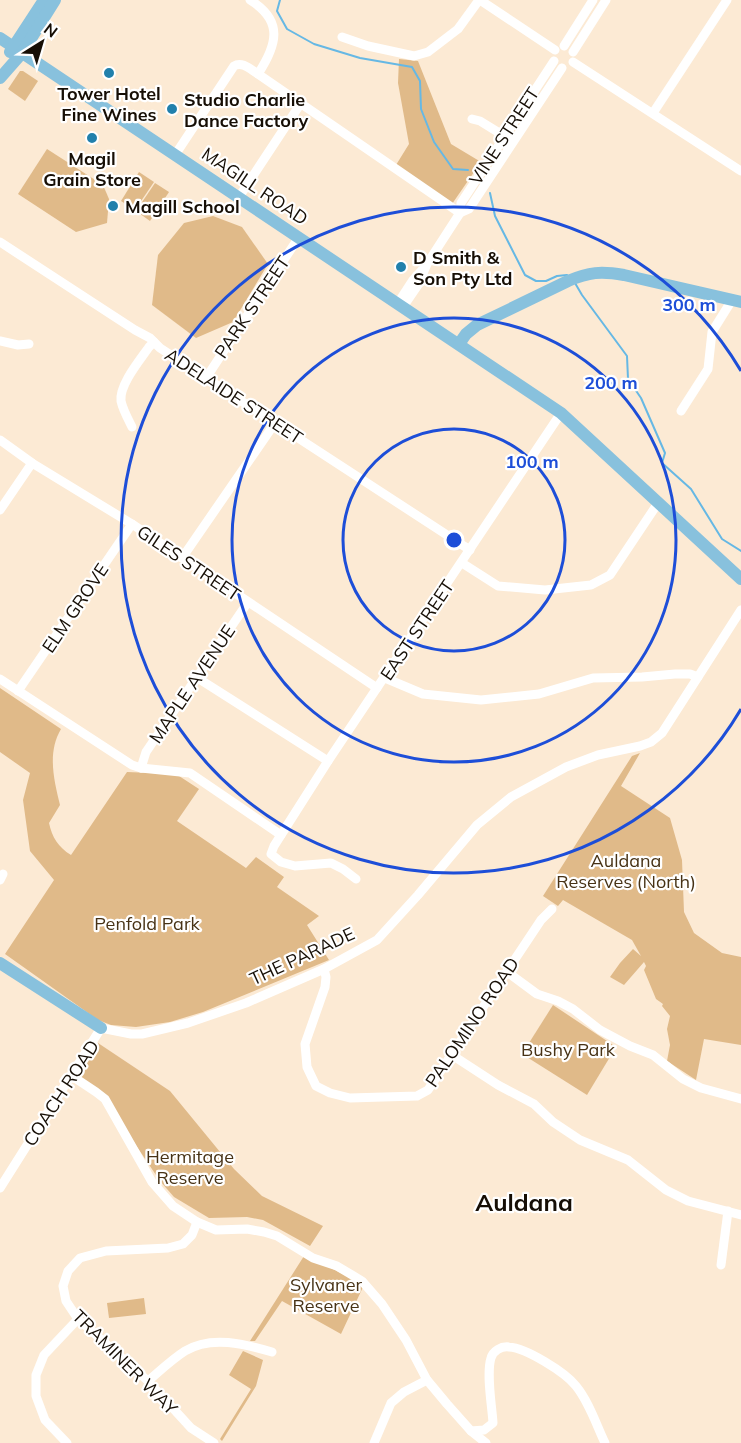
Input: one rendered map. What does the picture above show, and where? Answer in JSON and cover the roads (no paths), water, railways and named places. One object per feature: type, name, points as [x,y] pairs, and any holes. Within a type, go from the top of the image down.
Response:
[{"type":"main road","points":[[0,78],[44,0]]},
{"type":"main road","points":[[0,72],[55,0]]},
{"type":"main road","name":"MAGILL ROAD","points":[[0,38],[561,413],[741,579]]},
{"type":"main road","points":[[459,344],[472,328],[568,281],[594,272],[624,274],[737,301]]},
{"type":"main road","name":"THE PARADE","points":[[0,963],[101,1029]]},
{"type":"street","points":[[250,0],[261,7],[271,22],[274,32],[274,43],[268,59],[258,74]]},
{"type":"street","points":[[342,37],[414,57],[428,52],[450,35],[480,0],[566,53],[741,171]]},
{"type":"street","points":[[593,0],[566,53],[568,66],[562,68],[556,64],[553,55],[566,53],[606,0]]},
{"type":"street","points":[[653,113],[727,0]]},
{"type":"street","name":"VINE STREET","points":[[401,305],[413,280],[427,264],[460,213],[461,203],[554,61]]},
{"type":"street","points":[[175,155],[234,66],[244,65],[460,213]]},
{"type":"street","name":"VINE STREET","points":[[460,213],[471,206],[562,68]]},
{"type":"street","points":[[239,197],[301,103]]},
{"type":"street","points":[[472,118],[514,142]]},
{"type":"street","name":"PARK STREET","points":[[206,378],[299,237]]},
{"type":"street","name":"ADELAIDE STREET","points":[[0,242],[150,338],[206,378],[470,550]]},
{"type":"street","points":[[681,411],[708,369],[712,332],[737,301]]},
{"type":"street","points":[[0,341],[18,345],[29,344]]},
{"type":"street","points":[[132,427],[121,403],[121,393],[124,385],[154,342]]},
{"type":"street","name":"EAST STREET","points":[[356,879],[343,869],[331,864],[295,866],[281,862],[271,854],[328,761],[561,413]]},
{"type":"street","points":[[182,558],[274,423]]},
{"type":"street","name":"GILES STREET","points":[[0,440],[377,688]]},
{"type":"street","points":[[0,510],[32,463]]},
{"type":"street","points":[[462,563],[498,586],[545,590],[591,585],[610,575],[658,503]]},
{"type":"street","name":"ELM GROVE","points":[[18,691],[132,525]]},
{"type":"street","name":"MAPLE AVENUE","points":[[141,768],[146,752],[248,602]]},
{"type":"street","name":"THE PARADE","points":[[101,1029],[142,1034],[188,1023],[240,1005],[324,969],[377,940],[477,825],[511,797],[581,761],[640,746],[651,742],[662,733],[741,610]]},
{"type":"street","points":[[385,678],[423,694],[481,700],[539,694],[593,678],[675,674],[690,674],[698,677]]},
{"type":"street","points":[[196,677],[328,761]]},
{"type":"street","points":[[0,679],[132,765],[190,773],[281,835]]},
{"type":"street","name":"PALOMINO ROAD","points":[[324,969],[325,987],[305,1044],[307,1067],[316,1086],[330,1093],[350,1098],[417,1096],[428,1090],[541,920],[552,909]]},
{"type":"street","points":[[507,972],[537,994],[573,1009],[600,1030],[653,1055],[683,1079],[701,1088],[741,1099]]},
{"type":"street","name":"COACH ROAD","points":[[0,1188],[101,1029]]},
{"type":"street","points":[[453,1055],[498,1085],[534,1104],[553,1122],[580,1140],[628,1160],[666,1190],[688,1201],[741,1215]]},
{"type":"street","points":[[72,1076],[105,1099],[152,1182],[173,1206],[197,1222],[216,1230],[247,1229],[277,1236],[314,1258],[336,1266],[362,1281],[382,1304],[406,1340],[428,1380],[471,1431],[486,1443]]},
{"type":"street","points":[[721,1265],[728,1211]]},
{"type":"street","name":"TRAMINER WAY","points":[[197,1222],[192,1234],[183,1244],[168,1248],[106,1251],[80,1258],[68,1271],[63,1286],[66,1301],[78,1319],[148,1381],[191,1428],[214,1443]]},
{"type":"street","points":[[67,1443],[45,1420],[36,1396],[36,1375],[44,1355],[78,1319]]},
{"type":"street","points":[[148,1381],[187,1350],[205,1344],[227,1342],[244,1344],[272,1352]]},
{"type":"street","points":[[471,1431],[484,1430],[493,1423],[489,1371],[491,1356],[500,1347],[508,1347],[522,1350],[554,1367],[575,1384],[605,1443]]},
{"type":"street","points":[[374,1443],[391,1403],[404,1392],[428,1380]]},
{"type":"waterway","points":[[280,0],[277,11],[287,29],[314,44],[360,58],[412,67],[420,81],[421,109],[434,142],[453,169],[468,170]]},
{"type":"waterway","points":[[490,193],[495,216],[525,275],[536,281],[546,281],[557,276],[567,275],[569,277]]},
{"type":"waterway","points":[[575,283],[627,356],[628,379],[641,398],[665,453],[662,463],[691,489],[722,539],[741,551]]},
{"type":"place","name":"Tower Hotel Fine Wines","points":[[109,73]]},
{"type":"place","name":"Studio Charlie Dance Factory","points":[[172,109]]},
{"type":"place","name":"Magil Grain Store","points":[[92,138]]},
{"type":"place","name":"Magill School","points":[[113,206]]},
{"type":"place","name":"D Smith & Son Pty Ltd","points":[[401,267]]},
{"type":"district","name":"Auldana","points":[[524,1202]]},
{"type":"park label","name":"Auldana Reserves (North)","points":[[626,870]]},
{"type":"park label","name":"Penfold Park","points":[[147,923]]},
{"type":"park label","name":"Bushy Park","points":[[568,1049]]},
{"type":"park label","name":"Hermitage Reserve","points":[[190,1166]]},
{"type":"park label","name":"Sylvaner Reserve","points":[[326,1294]]}]
